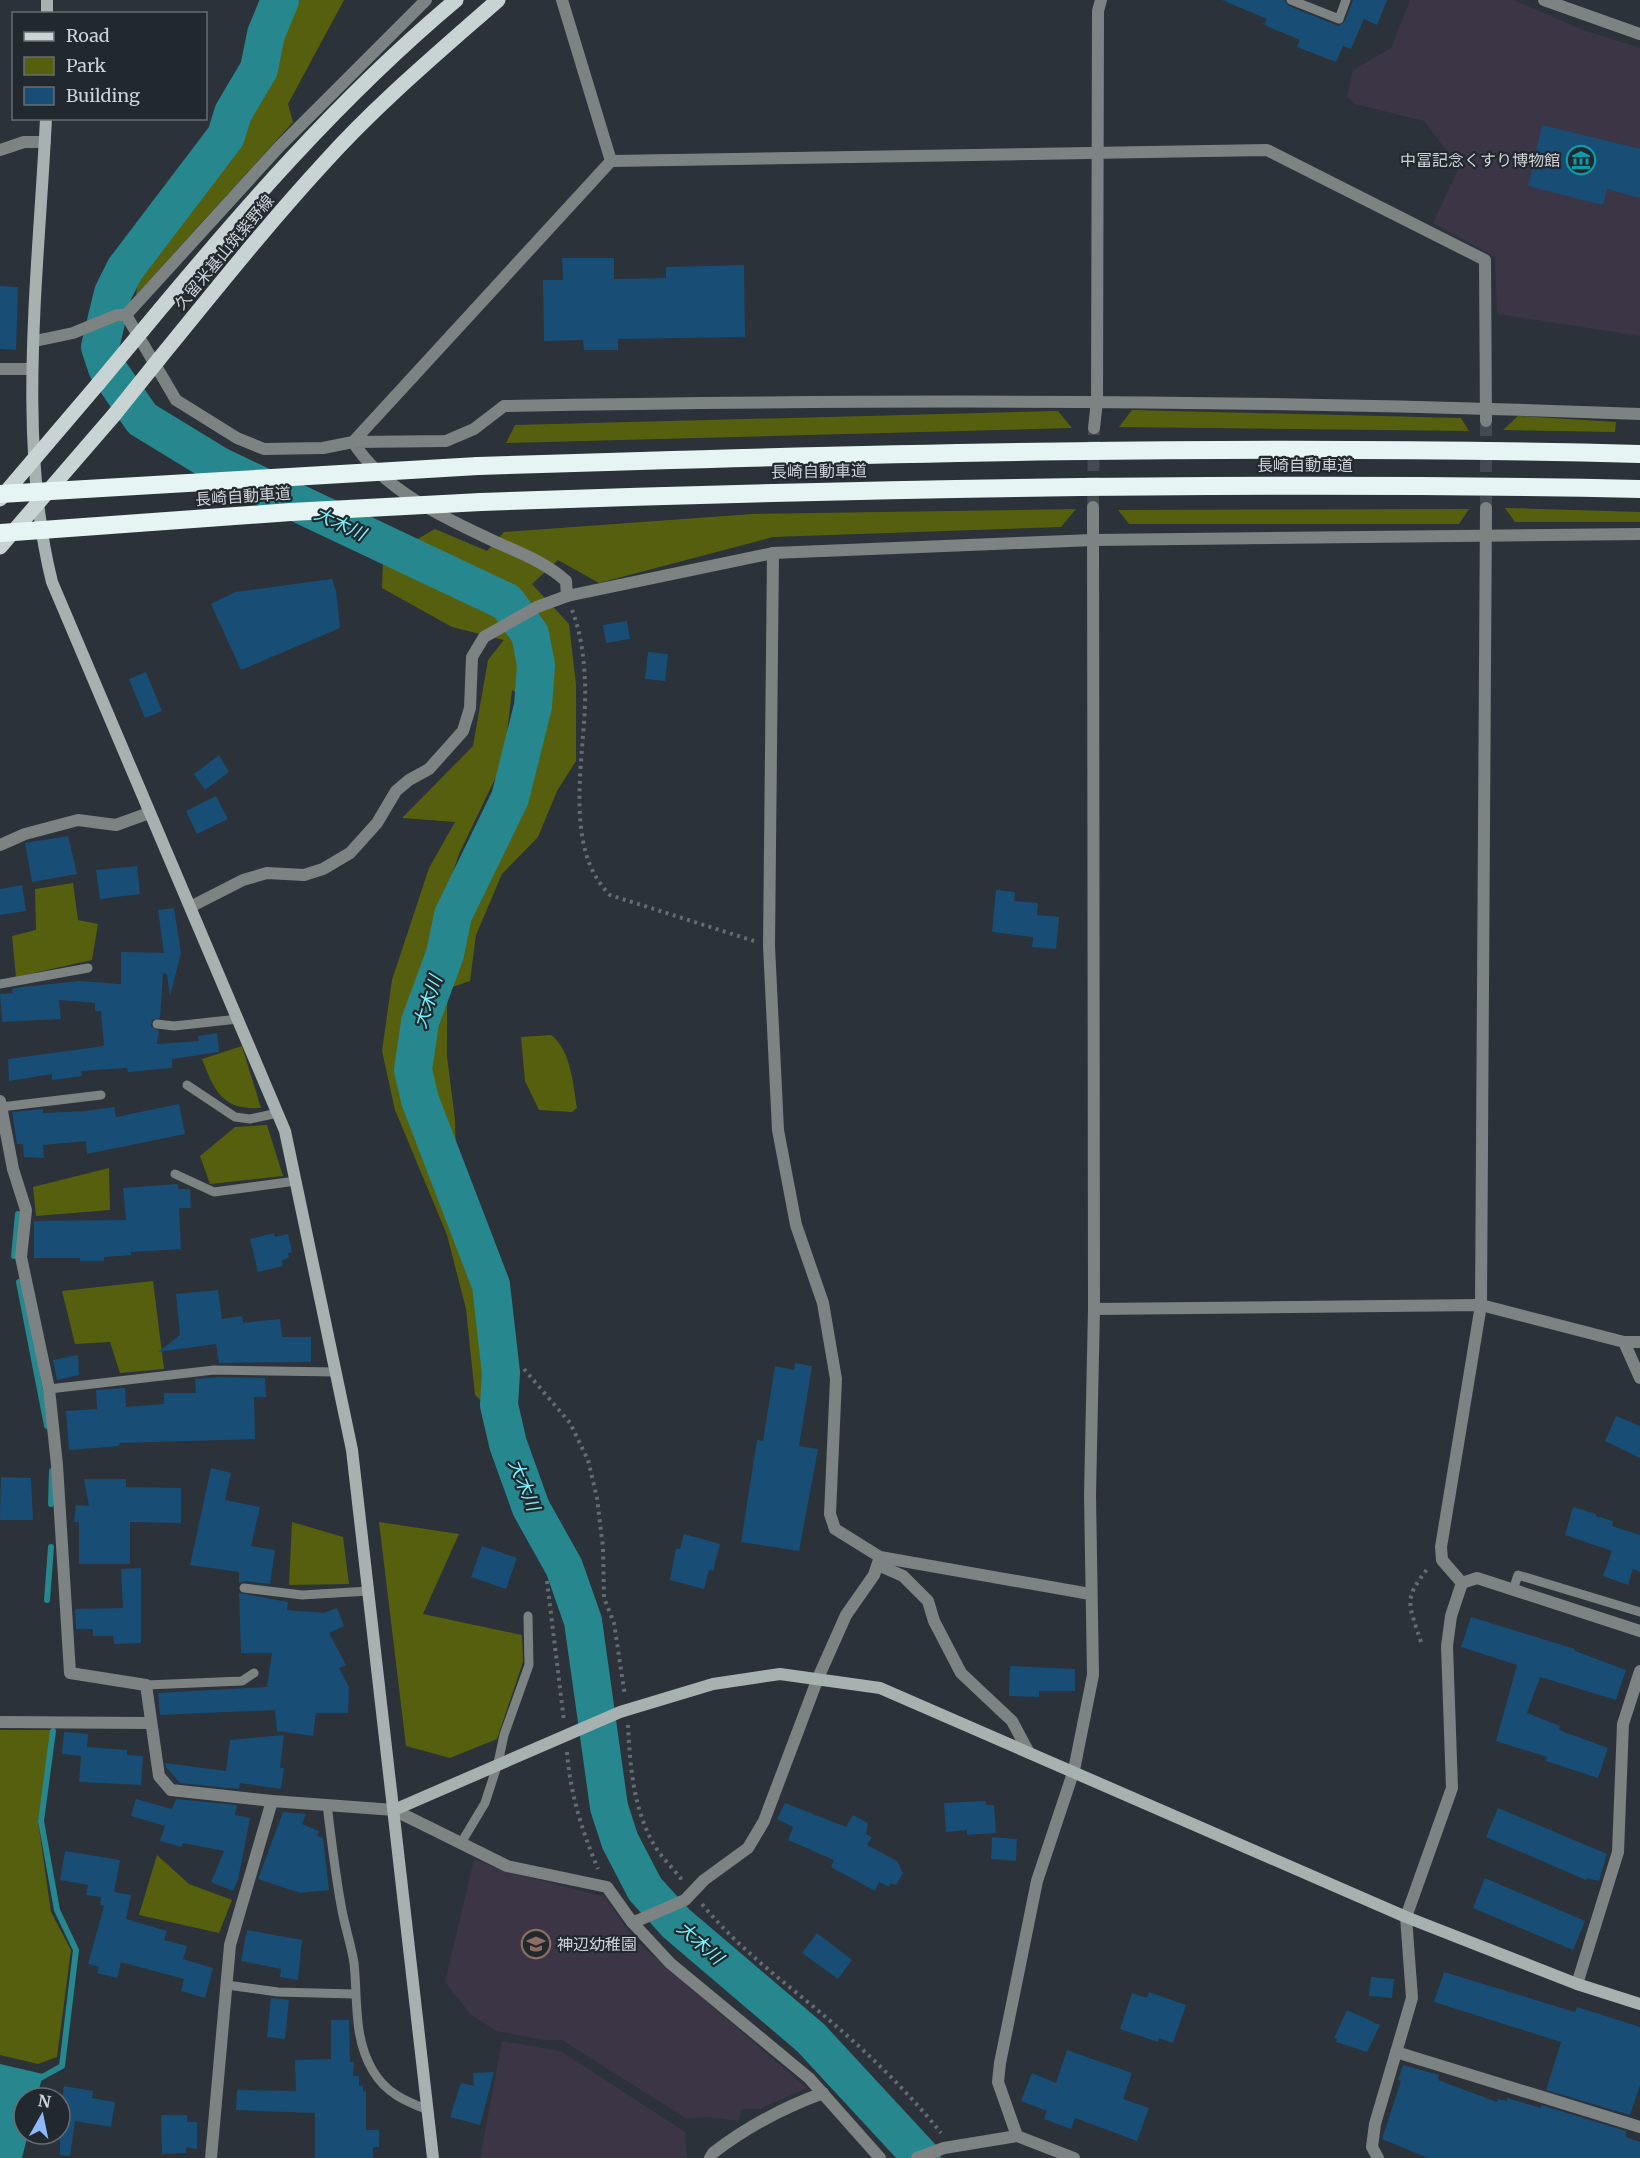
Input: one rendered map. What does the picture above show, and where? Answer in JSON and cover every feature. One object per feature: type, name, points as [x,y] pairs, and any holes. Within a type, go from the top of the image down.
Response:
[{"type":"highway","name":"長崎自動車道","points":[[0,494],[478,466],[1067,450],[1436,449],[1640,454]]},
{"type":"highway","name":"長崎自動車道","points":[[0,533],[291,512],[774,491],[1066,485],[1439,485],[1640,489]]},
{"type":"main road","name":"久留米基山筑紫野線","points":[[0,499],[298,150],[413,36],[456,0]]},
{"type":"main road","name":"久留米基山筑紫野線","points":[[0,547],[114,415],[240,259],[325,161],[437,54],[498,0]]},
{"type":"street","points":[[34,341],[73,333],[121,315],[279,147],[426,0]]},
{"type":"street","points":[[562,0],[610,161]]},
{"type":"street","points":[[1094,428],[1097,401],[1098,11],[1101,0]]},
{"type":"street","points":[[1544,0],[1640,34]]},
{"type":"street","points":[[46,120],[32,369],[37,505],[52,582],[149,813],[192,906],[285,1131],[352,1450],[434,2158]]},
{"type":"street","points":[[0,150],[24,142],[45,142]]},
{"type":"street","points":[[353,442],[610,161],[1267,150],[1485,260],[1486,421]]},
{"type":"street","points":[[121,315],[176,400],[237,438],[264,449],[323,448],[353,442],[446,441],[474,429],[504,406],[843,400],[1097,401],[1485,408],[1640,414]]},
{"type":"street","points":[[0,369],[32,369]]},
{"type":"street","points":[[353,442],[390,482],[447,520],[551,567],[566,581],[567,596]]},
{"type":"street","points":[[1017,2136],[998,2082],[1000,2063],[1037,1881],[1074,1770],[1093,1675],[1090,1594],[1094,1309],[1093,507]]},
{"type":"street","points":[[1462,1582],[1442,1560],[1441,1552],[1481,1305],[1486,508]]},
{"type":"street","points":[[192,906],[243,880],[267,873],[304,875],[323,869],[350,853],[377,823],[396,791],[429,769],[447,752],[463,731],[470,708],[472,657],[484,637],[537,608],[567,596],[773,553],[1093,540],[1640,534]]},
{"type":"street","points":[[773,553],[769,946],[778,1130],[796,1225],[823,1303],[836,1379],[830,1514],[835,1529],[903,1576],[928,1601],[934,1621],[961,1673],[1012,1721],[1028,1751]]},
{"type":"street","points":[[0,845],[25,834],[78,820],[116,825],[149,813]]},
{"type":"street","points":[[1,1104],[13,1169],[26,1210],[21,1257],[49,1389],[57,1465],[69,1673],[146,1685],[159,1776],[171,1790],[272,1801],[394,1810],[507,1866],[577,1883],[607,1887],[670,1963],[823,2092],[880,2158]]},
{"type":"street","points":[[1094,1309],[1481,1305],[1624,1342],[1640,1342]]},
{"type":"street","points":[[1624,1342],[1640,1378]]},
{"type":"street","points":[[879,1561],[1090,1594]]},
{"type":"street","points":[[636,1921],[689,1897],[704,1880],[748,1848],[764,1821],[818,1678],[846,1615],[874,1575],[879,1561]]},
{"type":"street","points":[[1462,1582],[1478,1578],[1640,1631]]},
{"type":"street","points":[[1378,2158],[1372,2147],[1375,2124],[1412,1998],[1406,1917],[1452,1788],[1447,1646],[1451,1616],[1462,1582]]},
{"type":"street","points":[[1577,1984],[1618,1852],[1623,1724],[1640,1671]]},
{"type":"street","points":[[394,1810],[498,1763],[623,1711],[713,1684],[780,1674],[818,1678],[880,1688],[1074,1770],[1406,1917],[1577,1984],[1640,2004]]},
{"type":"street","points":[[0,1722],[150,1723]]},
{"type":"street","points":[[211,2158],[230,1945],[272,1801]]},
{"type":"street","points":[[1396,2052],[1640,2127]]},
{"type":"street","points":[[710,2158],[713,2153],[745,2129],[781,2108],[823,2092]]},
{"type":"street","points":[[917,2158],[949,2147],[1017,2136],[1074,2158]]},
{"type":"lane","points":[[1291,0],[1339,19],[1346,0]]},
{"type":"lane","points":[[0,984],[88,968]]},
{"type":"lane","points":[[157,1024],[174,1026],[238,1019]]},
{"type":"lane","points":[[187,1084],[235,1118],[250,1119],[278,1113]]},
{"type":"lane","points":[[1,1104],[101,1095]]},
{"type":"lane","points":[[175,1174],[214,1192],[296,1181]]},
{"type":"lane","points":[[49,1389],[214,1370],[336,1372]]},
{"type":"lane","points":[[1513,1590],[1518,1575],[1640,1612]]},
{"type":"lane","points":[[244,1588],[302,1595],[369,1591]]},
{"type":"lane","points":[[461,1843],[485,1803],[504,1735],[529,1665],[528,1616]]},
{"type":"lane","points":[[146,1685],[242,1681],[254,1672]]},
{"type":"lane","points":[[327,1804],[341,1906],[354,1964],[354,1994],[362,2046],[373,2070],[399,2099],[428,2110]]},
{"type":"lane","points":[[227,1985],[278,1992],[354,1994]]},
{"type":"path","points":[[567,596],[576,621],[583,656],[585,684],[582,832],[588,864],[597,881],[610,894],[769,946]]},
{"type":"path","points":[[524,1369],[570,1423],[588,1460],[597,1498],[603,1548],[604,1598],[614,1623],[629,1760],[637,1805],[653,1844],[689,1897],[736,1943],[834,2024],[889,2076],[949,2147]]},
{"type":"path","points":[[1421,1642],[1409,1604],[1411,1590],[1441,1552]]},
{"type":"shaded area","points":[[1410,0],[1514,0],[1583,30],[1640,48],[1640,336],[1497,314],[1495,257],[1433,223],[1459,167],[1424,121],[1355,104],[1347,97],[1353,70],[1391,48]]},
{"type":"shaded area","points":[[474,1859],[504,1871],[605,1897],[635,1940],[807,2088],[760,2109],[743,2109],[738,2121],[707,2117],[687,2119],[562,2040],[544,2040],[496,2031],[470,2014],[445,1982]]},
{"type":"shaded area","points":[[502,2041],[561,2051],[685,2132],[687,2158],[480,2158]]},
{"type":"green space","points":[[300,0],[344,0],[288,104],[293,122],[136,295],[140,267],[224,166],[272,80],[294,4]]},
{"type":"green space","points":[[1132,410],[1461,418],[1469,431],[1119,427]]},
{"type":"green space","points":[[1058,411],[1072,428],[506,443],[515,425]]},
{"type":"green space","points":[[1518,416],[1616,422],[1615,432],[1503,430]]},
{"type":"green space","points":[[1505,508],[1640,512],[1640,522],[1515,522]]},
{"type":"green space","points":[[1076,509],[1061,527],[773,537],[599,583],[558,560],[532,584],[569,624],[576,684],[576,761],[557,791],[538,837],[502,874],[476,935],[470,981],[447,989],[447,1056],[455,1120],[456,1158],[437,1115],[428,1063],[461,910],[520,802],[541,709],[512,690],[504,760],[459,854],[411,997],[404,1065],[412,1100],[484,1291],[493,1368],[490,1409],[475,1395],[466,1309],[447,1235],[395,1110],[382,1051],[392,980],[429,868],[455,822],[402,818],[473,746],[488,660],[504,640],[452,627],[382,588],[383,559],[435,529],[487,551],[504,532],[752,514]]},
{"type":"green space","points":[[1469,509],[1459,524],[1129,524],[1118,510]]},
{"type":"green space","points":[[73,883],[78,920],[98,924],[92,960],[16,977],[12,936],[36,930],[35,889]]},
{"type":"green space","points":[[551,1035],[563,1049],[570,1068],[577,1108],[572,1112],[539,1110],[525,1081],[521,1037]]},
{"type":"green space","points":[[242,1046],[261,1108],[237,1106],[222,1097],[211,1081],[202,1059]]},
{"type":"green space","points":[[267,1125],[283,1176],[210,1184],[200,1156],[235,1127]]},
{"type":"green space","points":[[109,1168],[110,1210],[36,1216],[33,1187]]},
{"type":"green space","points":[[153,1281],[164,1369],[120,1373],[110,1342],[75,1344],[62,1291]]},
{"type":"green space","points":[[292,1522],[343,1537],[349,1584],[289,1585]]},
{"type":"green space","points":[[379,1522],[459,1534],[423,1614],[522,1635],[523,1662],[497,1739],[450,1758],[406,1746]]},
{"type":"green space","points":[[0,1730],[51,1730],[38,1821],[51,1912],[71,1950],[57,2057],[38,2064],[0,2055]]},
{"type":"green space","points":[[157,1855],[189,1884],[232,1900],[219,1933],[139,1915]]},
{"type":"water","points":[[0,2064],[43,2074],[40,2086],[12,2086],[12,2146],[25,2146],[22,2158],[0,2158]]},
{"type":"building","points":[[1222,0],[1284,0],[1289,6],[1339,26],[1345,21],[1353,0],[1387,0],[1377,25],[1364,19],[1351,49],[1343,46],[1336,62],[1297,47],[1300,40],[1264,25],[1267,19]]},
{"type":"building","points":[[1542,125],[1640,149],[1640,198],[1607,189],[1603,205],[1528,186]]},
{"type":"building","points":[[562,258],[614,258],[614,279],[666,278],[666,267],[744,265],[745,337],[618,339],[618,350],[584,350],[583,340],[544,341],[543,280],[563,280]]},
{"type":"building","points":[[0,286],[18,287],[16,350],[0,349]]},
{"type":"building","points":[[332,579],[336,591],[340,628],[241,670],[211,604],[235,592]]},
{"type":"building","points":[[627,621],[630,639],[606,643],[603,625]]},
{"type":"building","points":[[648,652],[668,654],[665,681],[645,679]]},
{"type":"building","points":[[146,672],[162,711],[145,718],[129,679]]},
{"type":"building","points":[[219,755],[229,772],[205,790],[194,774]]},
{"type":"building","points":[[216,796],[228,819],[197,834],[186,811]]},
{"type":"building","points":[[68,836],[77,874],[32,882],[25,843]]},
{"type":"building","points":[[137,866],[140,894],[100,899],[96,870]]},
{"type":"building","points":[[22,885],[26,911],[0,915],[0,889]]},
{"type":"building","points":[[996,890],[1015,892],[1014,901],[1038,903],[1037,915],[1059,917],[1056,949],[1032,947],[1033,937],[992,932]]},
{"type":"building","points":[[174,908],[181,953],[170,996],[167,974],[163,973],[160,1018],[152,1020],[151,1026],[159,1031],[157,1044],[199,1041],[198,1036],[217,1033],[219,1052],[172,1059],[172,1068],[128,1072],[127,1068],[81,1071],[82,1076],[52,1080],[52,1074],[9,1081],[8,1059],[104,1046],[101,1011],[95,1011],[95,1003],[59,1000],[61,1019],[2,1022],[0,994],[13,993],[12,989],[22,987],[80,981],[121,984],[121,952],[164,953],[158,910]]},
{"type":"building","points":[[179,1104],[185,1134],[87,1154],[86,1141],[43,1145],[44,1158],[24,1157],[23,1144],[17,1144],[12,1112],[43,1109],[43,1113],[86,1111],[114,1107],[116,1117]]},
{"type":"building","points":[[178,1184],[178,1189],[190,1189],[191,1208],[179,1208],[181,1249],[131,1252],[131,1255],[104,1257],[104,1261],[80,1261],[80,1258],[34,1258],[34,1221],[126,1220],[123,1188]]},
{"type":"building","points":[[274,1233],[275,1237],[288,1234],[292,1252],[288,1253],[289,1258],[282,1260],[283,1266],[258,1272],[250,1239]]},
{"type":"building","points":[[218,1290],[222,1319],[242,1316],[243,1323],[280,1319],[282,1337],[311,1337],[311,1362],[219,1363],[216,1344],[158,1352],[180,1335],[176,1294]]},
{"type":"building","points":[[78,1355],[79,1375],[57,1380],[53,1360]]},
{"type":"building","points":[[795,1363],[812,1366],[799,1446],[818,1449],[799,1551],[741,1542],[757,1440],[763,1441],[775,1366],[794,1370]]},
{"type":"building","points":[[265,1378],[266,1397],[254,1397],[255,1439],[120,1443],[119,1446],[69,1450],[66,1411],[97,1409],[96,1390],[125,1388],[126,1407],[164,1404],[164,1393],[196,1393],[195,1379]]},
{"type":"building","points":[[1616,1416],[1640,1426],[1640,1458],[1605,1441]]},
{"type":"building","points":[[211,1468],[231,1473],[225,1500],[260,1507],[251,1546],[275,1550],[270,1584],[245,1581],[239,1583],[239,1572],[190,1565]]},
{"type":"building","points":[[1,1477],[31,1478],[33,1520],[0,1520]]},
{"type":"building","points":[[84,1479],[126,1479],[126,1487],[181,1488],[181,1523],[130,1522],[130,1564],[79,1564],[79,1522],[74,1522],[76,1505],[89,1506]]},
{"type":"building","points":[[1573,1507],[1613,1521],[1612,1526],[1640,1535],[1640,1572],[1633,1569],[1628,1585],[1603,1576],[1612,1551],[1565,1535]]},
{"type":"building","points":[[684,1534],[720,1544],[713,1571],[709,1570],[704,1589],[670,1580],[676,1548],[680,1549]]},
{"type":"building","points":[[482,1546],[517,1558],[506,1589],[471,1577]]},
{"type":"building","points":[[141,1568],[141,1643],[114,1644],[113,1636],[93,1636],[93,1629],[76,1629],[75,1609],[123,1608],[121,1569]]},
{"type":"building","points":[[239,1593],[288,1602],[287,1610],[324,1613],[337,1608],[344,1626],[329,1633],[346,1665],[339,1668],[349,1687],[348,1713],[316,1713],[313,1736],[277,1731],[275,1710],[160,1715],[158,1693],[267,1687],[272,1653],[241,1653]]},
{"type":"building","points":[[1471,1617],[1575,1649],[1575,1651],[1626,1670],[1616,1700],[1540,1677],[1527,1713],[1560,1726],[1559,1730],[1608,1748],[1598,1778],[1546,1761],[1547,1757],[1496,1741],[1517,1665],[1461,1647]]},
{"type":"building","points":[[1010,1666],[1075,1669],[1075,1691],[1039,1691],[1039,1697],[1009,1696]]},
{"type":"building","points":[[64,1732],[88,1734],[87,1747],[127,1750],[127,1755],[143,1756],[141,1785],[79,1782],[81,1756],[62,1754]]},
{"type":"building","points":[[284,1735],[280,1768],[284,1768],[281,1789],[240,1783],[239,1789],[180,1783],[166,1767],[165,1763],[226,1771],[230,1740]]},
{"type":"building","points":[[136,1799],[172,1809],[176,1799],[237,1805],[235,1815],[250,1818],[238,1880],[233,1891],[211,1882],[224,1851],[183,1843],[181,1847],[160,1841],[165,1826],[131,1816]]},
{"type":"building","points":[[986,1801],[986,1805],[994,1805],[996,1833],[967,1835],[967,1830],[946,1832],[944,1803]]},
{"type":"building","points":[[785,1803],[846,1827],[853,1815],[868,1823],[866,1834],[872,1837],[867,1845],[897,1861],[903,1873],[896,1885],[891,1883],[889,1887],[879,1882],[875,1891],[831,1867],[834,1860],[788,1840],[793,1827],[777,1819]]},
{"type":"building","points":[[1498,1808],[1607,1854],[1599,1881],[1587,1878],[1586,1880],[1486,1837]]},
{"type":"building","points":[[283,1812],[306,1814],[302,1824],[319,1831],[317,1836],[323,1838],[329,1890],[300,1893],[258,1879]]},
{"type":"building","points":[[992,1837],[1017,1839],[1016,1861],[991,1859]]},
{"type":"building","points":[[65,1851],[120,1860],[114,1892],[131,1895],[126,1919],[167,1931],[164,1940],[187,1946],[183,1959],[213,1968],[205,1998],[181,1991],[184,1979],[121,1962],[117,1978],[97,1973],[99,1967],[88,1964],[104,1906],[100,1905],[101,1897],[86,1895],[88,1885],[60,1880]]},
{"type":"building","points":[[1485,1878],[1585,1921],[1573,1950],[1473,1908]]},
{"type":"building","points":[[247,1930],[302,1940],[298,1980],[280,1977],[281,1969],[241,1961]]},
{"type":"building","points":[[817,1933],[852,1960],[838,1979],[802,1953]]},
{"type":"building","points":[[1444,1972],[1575,2012],[1577,2007],[1640,2027],[1640,2085],[1630,2115],[1546,2090],[1561,2042],[1434,2002]]},
{"type":"building","points":[[1371,1977],[1394,1979],[1392,1998],[1369,1996]]},
{"type":"building","points":[[1149,1992],[1186,2005],[1173,2043],[1159,2038],[1158,2042],[1120,2029],[1132,1993],[1147,1998]]},
{"type":"building","points":[[271,1998],[289,2000],[285,2039],[267,2037]]},
{"type":"building","points":[[1347,2010],[1380,2025],[1367,2052],[1336,2042],[1337,2039],[1334,2038]]},
{"type":"building","points":[[331,2020],[349,2020],[350,2062],[354,2062],[353,2076],[359,2076],[359,2086],[363,2086],[363,2091],[366,2091],[366,2130],[379,2130],[379,2147],[373,2147],[373,2158],[315,2158],[315,2113],[236,2110],[237,2090],[296,2091],[295,2060],[331,2059]]},
{"type":"building","points":[[1067,2050],[1132,2073],[1123,2099],[1149,2108],[1137,2141],[1075,2118],[1071,2129],[1044,2119],[1047,2111],[1021,2101],[1032,2073],[1056,2083]]},
{"type":"building","points":[[1403,2065],[1439,2075],[1438,2080],[1497,2102],[1498,2099],[1507,2101],[1507,2098],[1541,2108],[1541,2105],[1626,2131],[1626,2137],[1640,2142],[1640,2158],[1428,2158],[1382,2139],[1401,2081],[1398,2080]]},
{"type":"building","points":[[494,2072],[480,2125],[450,2117],[461,2083],[474,2086],[473,2073]]},
{"type":"building","points":[[72,2087],[93,2091],[92,2098],[115,2102],[111,2127],[75,2121],[72,2142]]},
{"type":"building","points":[[161,2115],[187,2115],[187,2122],[197,2122],[197,2149],[186,2147],[186,2153],[162,2154]]},
{"type":"building","points":[[60,2146],[71,2146],[70,2156],[60,2155]]},
{"type":"waterway","name":"大木川","points":[[280,0],[266,34],[259,69],[233,113],[226,136],[125,269],[113,293],[100,347],[107,368],[142,419],[219,466],[507,602],[530,634],[536,665],[533,706],[510,798],[453,915],[445,954],[420,1022],[413,1070],[420,1100],[491,1285],[501,1373],[499,1405],[508,1444],[531,1508],[564,1567],[583,1621],[609,1807],[620,1841],[645,1889],[676,1923],[811,2038],[922,2158]]},
{"type":"waterway","points":[[14,1256],[18,1214]]},
{"type":"waterway","points":[[19,1282],[47,1426]]},
{"type":"waterway","points":[[51,1504],[52,1471]]},
{"type":"waterway","points":[[47,1600],[51,1547]]},
{"type":"waterway","points":[[35,2081],[62,2066],[76,1950],[57,1910],[41,1821],[53,1731]]},
{"type":"tunnel","points":[[1486,421],[1486,508]]},
{"type":"tunnel","points":[[1093,507],[1094,428]]},
{"type":"place","name":"中冨記念くすり博物館","points":[[1581,160]]},
{"type":"place","name":"神辺幼稚園","points":[[536,1944]]}]
